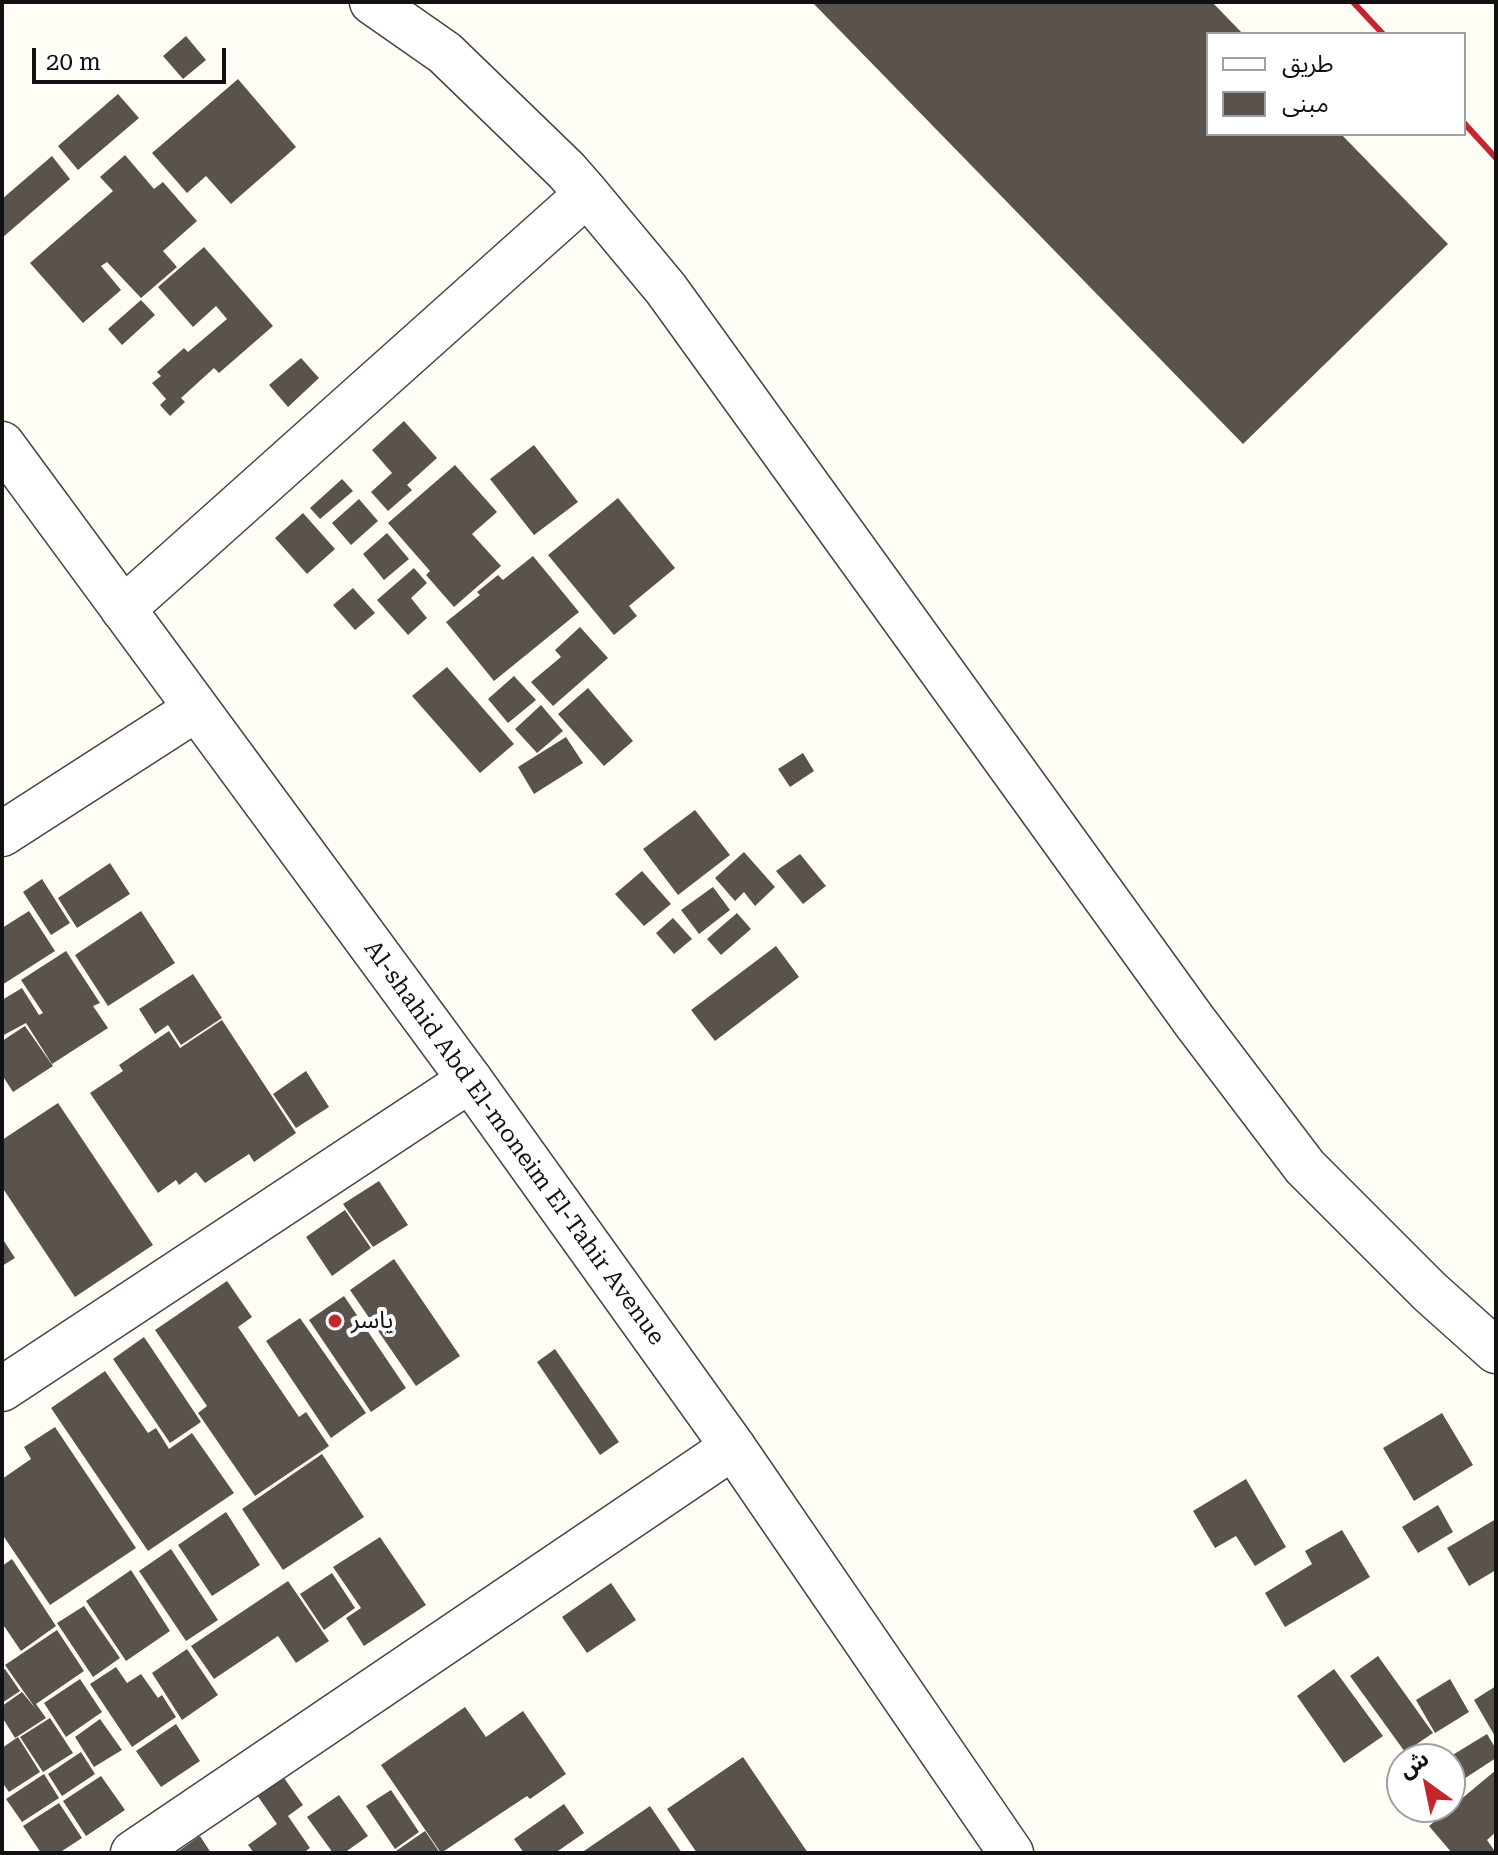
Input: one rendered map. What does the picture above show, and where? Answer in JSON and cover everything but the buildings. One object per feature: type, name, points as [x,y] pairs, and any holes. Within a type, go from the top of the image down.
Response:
[{"type":"street","points":[[372,2],[445,53],[587,194],[666,289],[1186,1009],[1305,1167],[1430,1292],[1496,1351]]},
{"type":"street","points":[[123,609],[587,194]]},
{"type":"street","name":"Al-shahid Abd El-moneim El-Tahir Avenue","points":[[2,444],[470,1080],[733,1447],[1001,1849]]},
{"type":"street","points":[[2,834],[196,709]]},
{"type":"street","points":[[2,1389],[470,1080]]},
{"type":"street","points":[[133,1853],[733,1447]]},
{"type":"railway","points":[[1353,2],[1381,32]]},
{"type":"railway","points":[[1466,125],[1496,158]]},
{"type":"place","name":"ياسر","points":[[335,1321]]}]
